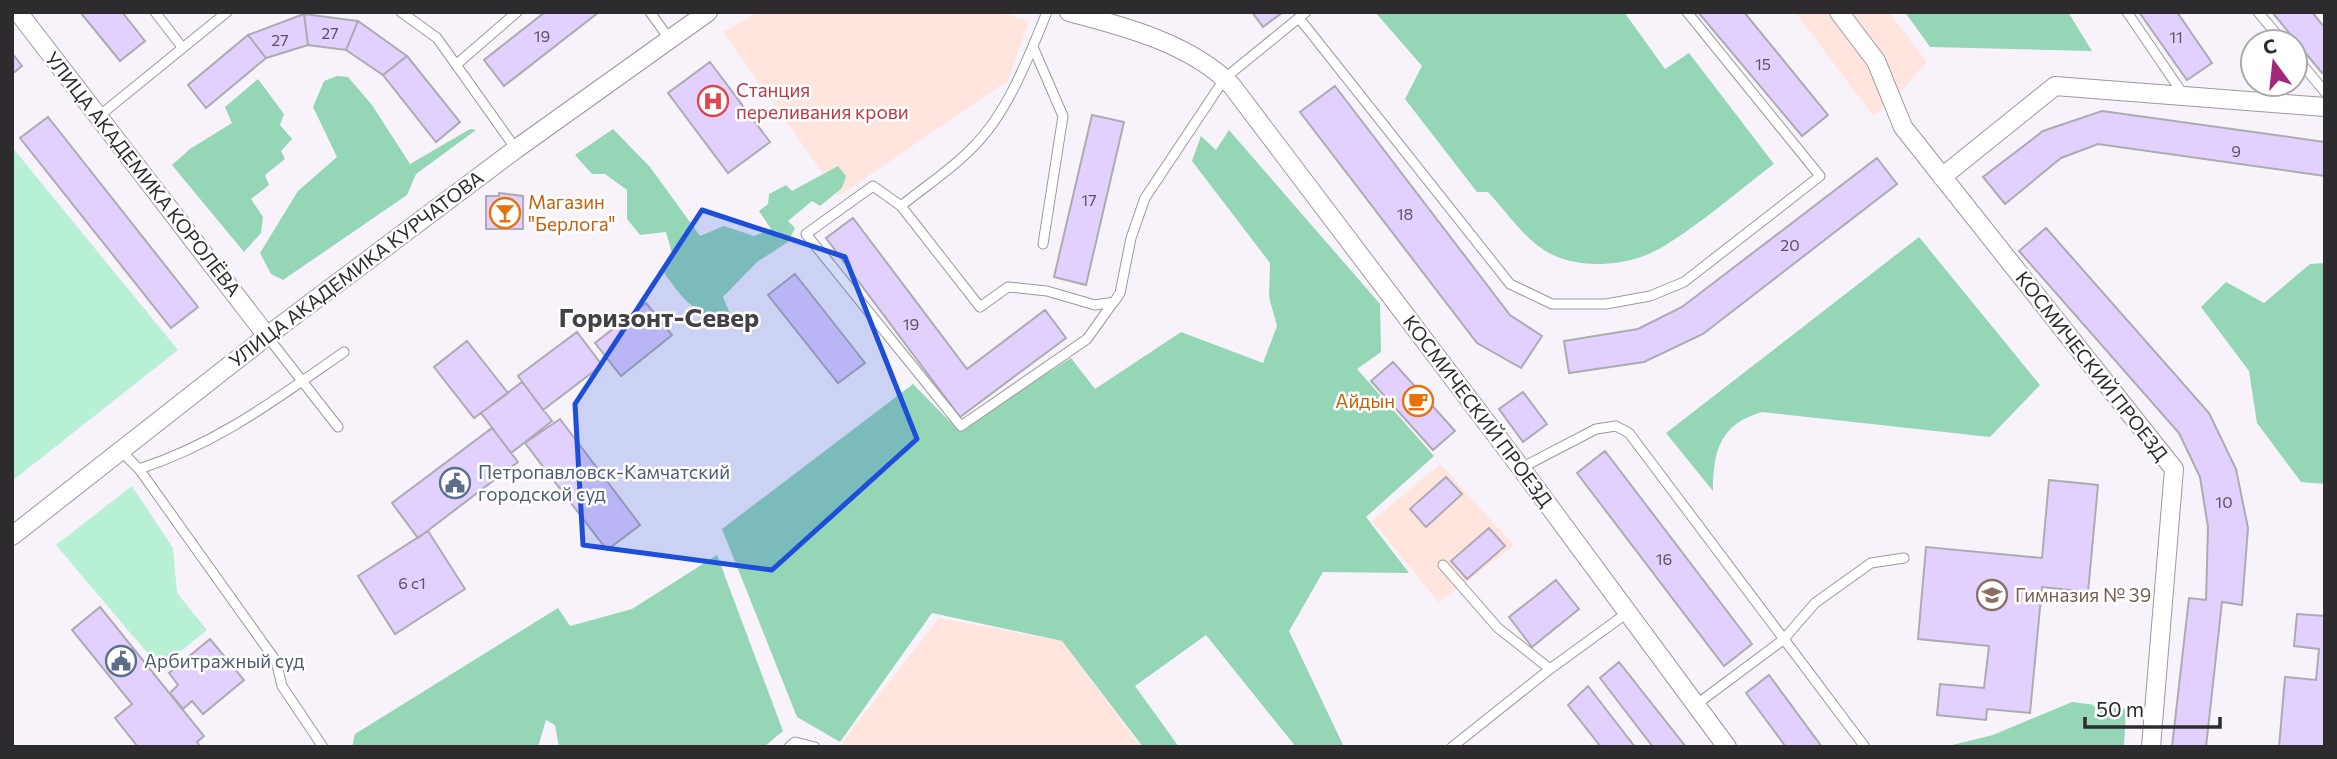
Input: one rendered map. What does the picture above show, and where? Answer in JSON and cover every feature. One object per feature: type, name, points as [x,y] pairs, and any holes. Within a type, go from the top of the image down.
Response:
[{"type":"street","name":"УЛИЦА АКАДЕМИКА КОРОЛЁВА","points":[[18,12],[267,336]]},
{"type":"street","name":"УЛИЦА АКАДЕМИКА КУРЧАТОВА","points":[[12,536],[267,336],[516,149],[708,12]]},
{"type":"street","points":[[1069,12],[1155,40],[1206,65],[1224,78]]},
{"type":"street","name":"КОСМИЧЕСКИЙ ПРОЕЗД","points":[[1839,12],[1876,61],[1903,127],[2174,469],[2151,747]]},
{"type":"street","name":"КОСМИЧЕСКИЙ ПРОЕЗД","points":[[1224,78],[1521,468],[1727,747]]},
{"type":"street","points":[[1942,177],[2055,86],[2325,107]]},
{"type":"lane","points":[[155,12],[182,47]]},
{"type":"lane","points":[[207,12],[215,22]]},
{"type":"lane","points":[[99,116],[227,12]]},
{"type":"lane","points":[[401,12],[437,38],[516,149]]},
{"type":"lane","points":[[457,64],[517,12]]},
{"type":"lane","points":[[650,12],[670,40]]},
{"type":"lane","points":[[901,206],[971,150],[988,131],[1033,47],[1046,12]]},
{"type":"lane","points":[[1112,304],[1095,306],[1047,291],[1008,287],[980,307],[901,206],[873,186],[806,234],[961,426],[1087,339],[1120,293],[1130,238],[1145,198],[1224,78],[1302,15],[1510,284],[1552,304],[1606,304],[1650,296],[1684,282],[1820,176],[1687,12]]},
{"type":"lane","points":[[2127,12],[2183,94]]},
{"type":"lane","points":[[2258,12],[2271,28]]},
{"type":"lane","points":[[1033,47],[1063,116],[1043,244]]},
{"type":"lane","points":[[2309,73],[2325,92]]},
{"type":"lane","points":[[267,336],[338,427]]},
{"type":"lane","points":[[138,469],[182,454],[220,436],[344,352]]},
{"type":"lane","points":[[1521,468],[1596,429],[1616,426],[1629,433],[1864,747]]},
{"type":"lane","points":[[121,451],[138,469],[276,661],[282,687],[323,747]]},
{"type":"lane","points":[[1697,704],[1783,640],[1815,603],[1871,563],[1904,558]]},
{"type":"lane","points":[[1443,565],[1498,628],[1550,668]]},
{"type":"lane","points":[[1452,747],[1550,668],[1626,613]]},
{"type":"lane","points":[[789,747],[795,741],[816,747]]},
{"type":"highlighted area","points":[[702,210],[845,257],[917,439],[772,570],[583,545],[575,404]]},
{"type":"shaded area","points":[[758,12],[1001,12],[1029,21],[1008,81],[839,196],[723,32]]},
{"type":"shaded area","points":[[1795,12],[1889,12],[1927,62],[1898,95],[1873,116]]},
{"type":"shaded area","points":[[1440,464],[1514,545],[1439,603],[1372,521]]},
{"type":"shaded area","points":[[939,618],[1062,641],[1141,747],[845,747],[842,742]]},
{"type":"green space","points":[[1375,12],[1624,12],[1665,69],[1689,53],[1774,164],[1688,230],[1653,252],[1627,261],[1602,264],[1554,256],[1529,238],[1488,192],[1477,192],[1405,99],[1422,66]]},
{"type":"green space","points":[[1905,12],[2068,12],[2092,51],[1930,47]]},
{"type":"green space","points":[[337,76],[348,77],[372,105],[410,164],[470,129],[476,130],[416,174],[407,195],[283,280],[271,274],[260,253],[298,191],[337,157],[313,107],[324,81]]},
{"type":"green space","points":[[258,79],[284,114],[280,125],[292,139],[281,151],[285,159],[265,175],[269,185],[251,199],[263,217],[261,233],[244,252],[172,165],[190,149],[232,123],[225,107]]},
{"type":"green space","points":[[613,129],[650,167],[700,236],[724,226],[754,236],[771,229],[759,211],[768,204],[769,194],[786,185],[792,191],[838,166],[846,176],[842,188],[820,206],[812,201],[788,221],[795,228],[788,242],[757,262],[723,297],[730,314],[720,321],[694,307],[662,270],[673,257],[666,232],[640,235],[627,219],[627,190],[605,174],[592,174],[575,155]]},
{"type":"green space","points":[[1229,130],[1380,304],[1381,352],[1357,369],[1434,456],[1366,517],[1409,573],[1323,572],[1289,631],[1344,747],[1296,747],[1206,635],[1135,686],[1179,747],[1143,747],[1062,641],[932,613],[840,742],[797,717],[722,529],[913,384],[958,430],[1071,358],[1095,389],[1181,332],[1263,363],[1277,326],[1269,297],[1270,263],[1192,161],[1201,136],[1216,150]]},
{"type":"green space","points":[[12,147],[178,350],[12,481],[13,437]]},
{"type":"green space","points":[[1919,237],[2040,385],[1990,437],[1762,412],[1737,424],[1722,441],[1715,463],[1713,491],[1666,433]]},
{"type":"green space","points":[[2325,263],[2325,484],[2301,482],[2257,423],[2249,371],[2201,307],[2226,282],[2264,303],[2310,264]]},
{"type":"green space","points":[[132,486],[173,548],[177,593],[207,630],[160,668],[56,545]]},
{"type":"green space","points":[[717,555],[783,731],[764,747],[559,747],[555,725],[546,720],[538,747],[352,747],[355,734],[558,608],[570,626],[632,609]]},
{"type":"green space","points":[[2072,702],[2126,709],[2124,747],[1944,747],[1993,735]]},
{"type":"building","points":[[80,12],[122,12],[145,41],[120,61]]},
{"type":"building","points":[[545,12],[599,12],[504,86],[484,60]]},
{"type":"building","points":[[1252,12],[1283,12],[1263,27]]},
{"type":"building","points":[[1698,12],[1744,12],[1828,115],[1802,136]]},
{"type":"building","points":[[2139,12],[2177,12],[2212,63],[2187,80]]},
{"type":"building","points":[[2272,12],[2312,12],[2325,28],[2325,70],[2322,73],[2309,57],[2309,28],[2285,28]]},
{"type":"building","points":[[304,14],[308,45],[266,58],[248,35]]},
{"type":"building","points":[[304,14],[358,21],[346,50],[308,45]]},
{"type":"building","points":[[358,21],[407,56],[383,75],[346,50]]},
{"type":"building","points":[[248,35],[266,58],[206,108],[188,85]]},
{"type":"building","points":[[12,53],[22,66],[12,74]]},
{"type":"building","points":[[407,56],[460,122],[436,142],[383,75]]},
{"type":"building","points":[[710,62],[770,142],[728,173],[668,93]]},
{"type":"building","points":[[1335,86],[1510,315],[1542,336],[1521,368],[1477,343],[1300,112]]},
{"type":"building","points":[[2102,111],[2325,142],[2325,176],[2098,144],[2061,158],[2005,204],[1983,177],[2043,131]]},
{"type":"building","points":[[1092,115],[1124,122],[1086,285],[1054,277]]},
{"type":"building","points":[[48,117],[198,307],[171,328],[20,138]]},
{"type":"building","points":[[1877,158],[1897,184],[1703,334],[1644,362],[1569,373],[1564,341],[1638,329],[1682,307]]},
{"type":"building","name":"Магазин \"Берлога\"","points":[[499,193],[523,196],[523,229],[486,229],[486,196],[499,196]]},
{"type":"building","points":[[853,218],[967,369],[1045,310],[1066,338],[960,417],[826,238]]},
{"type":"building","points":[[2046,228],[2209,413],[2236,469],[2248,528],[2242,605],[2222,602],[2206,747],[2172,747],[2189,598],[2206,600],[2208,527],[2200,477],[2179,433],[2019,251]]},
{"type":"building","points":[[795,274],[865,363],[838,383],[768,295]]},
{"type":"building","points":[[646,303],[672,335],[621,376],[595,343]]},
{"type":"building","points":[[577,332],[602,365],[543,410],[518,376]]},
{"type":"building","points":[[467,341],[508,393],[474,418],[434,367]]},
{"type":"building","points":[[1393,362],[1455,431],[1433,450],[1371,381]]},
{"type":"building","points":[[522,382],[552,421],[511,453],[481,413]]},
{"type":"building","points":[[1523,392],[1547,424],[1523,442],[1499,409]]},
{"type":"building","points":[[560,419],[640,525],[607,550],[525,443]]},
{"type":"building","points":[[492,428],[518,462],[418,538],[392,503]]},
{"type":"building","points":[[1605,451],[1752,644],[1724,666],[1577,473]]},
{"type":"building","points":[[1446,477],[1462,494],[1426,527],[1410,509]]},
{"type":"building","points":[[2049,480],[2098,485],[2088,592],[2042,587],[2030,713],[1987,709],[1986,720],[1937,715],[1940,684],[1984,688],[1989,646],[1918,639],[1926,547],[2042,558]]},
{"type":"building","points":[[1489,528],[1505,546],[1467,579],[1451,561]]},
{"type":"building","points":[[428,531],[465,589],[395,634],[358,576]]},
{"type":"building","points":[[1556,580],[1579,609],[1532,647],[1509,617]]},
{"type":"building","name":"Арбитражный суд","points":[[100,607],[204,736],[197,742],[201,747],[138,747],[115,718],[132,704],[72,630]]},
{"type":"building","points":[[2297,614],[2325,616],[2325,747],[2279,747],[2285,677],[2316,680],[2319,649],[2294,646]]},
{"type":"building","points":[[210,639],[244,680],[203,714],[192,701],[183,709],[170,693],[178,685],[169,673]]},
{"type":"building","points":[[1619,662],[1686,747],[1653,747],[1600,678]]},
{"type":"building","points":[[1769,675],[1822,747],[1786,747],[1746,693]]},
{"type":"building","points":[[1588,686],[1635,747],[1601,747],[1568,705]]},
{"type":"place","name":"Станция переливания крови","points":[[713,101]]},
{"type":"place","name":"Магазин \"Берлога\"","points":[[505,213]]},
{"type":"place","name":"Айдын","points":[[1418,401]]},
{"type":"place","name":"Петропавловск-Камчатский городской суд","points":[[455,483]]},
{"type":"place","name":"Гимназия № 39","points":[[1992,595]]},
{"type":"place","name":"Арбитражный суд","points":[[121,661]]},
{"type":"district","name":"Горизонт-Север","points":[[659,318]]}]
